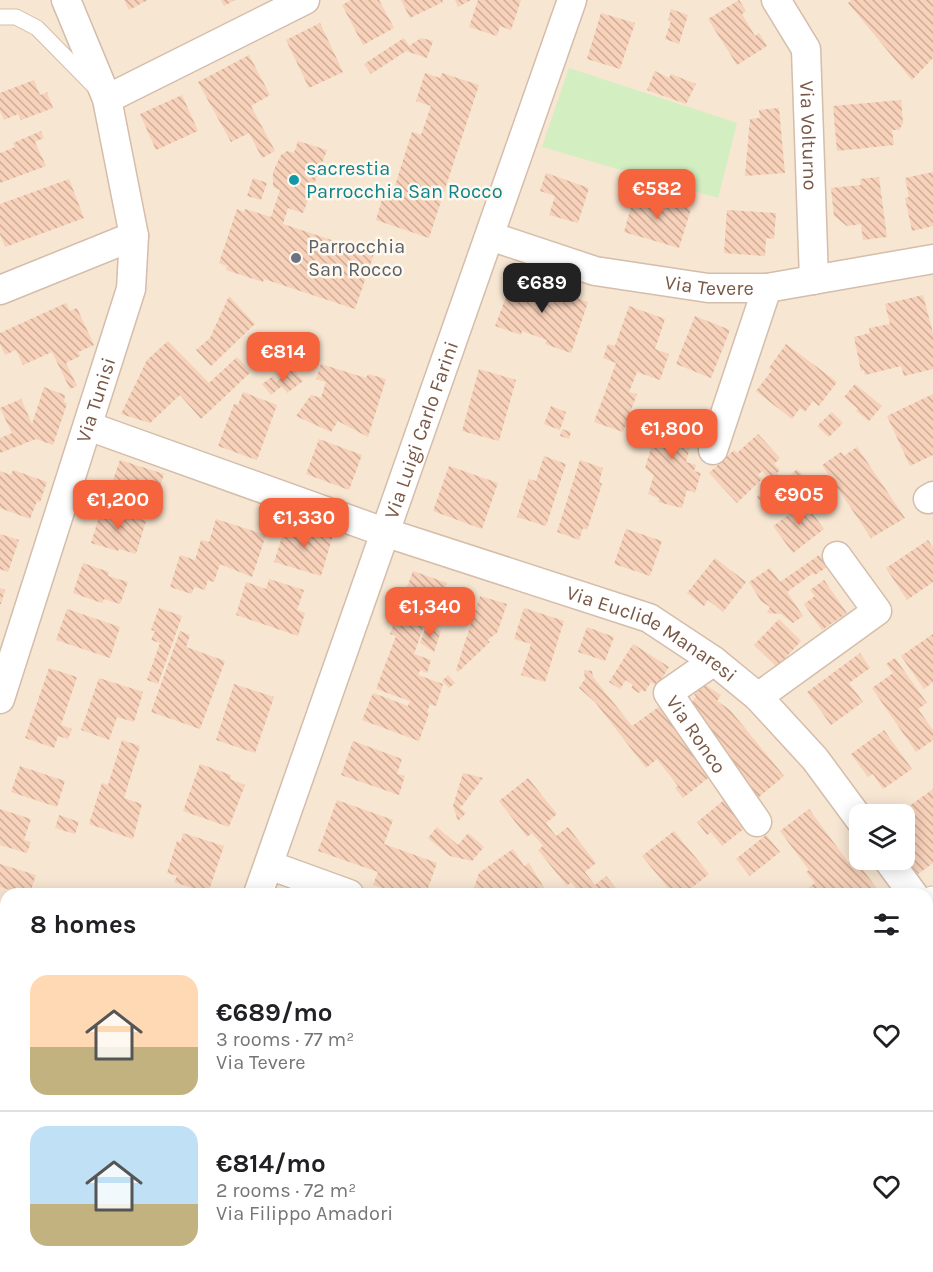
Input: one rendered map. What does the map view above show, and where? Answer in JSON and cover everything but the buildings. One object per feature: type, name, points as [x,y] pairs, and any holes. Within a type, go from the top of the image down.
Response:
[{"type":"street","name":"Via Tunisi","points":[[0,699],[131,289],[134,236],[107,99],[66,0]]},
{"type":"street","points":[[107,99],[305,0]]},
{"type":"street","name":"Via Luigi Carlo Farini","points":[[260,888],[572,0]]},
{"type":"street","name":"Via Volturno","points":[[776,0],[806,49],[814,280]]},
{"type":"street","points":[[0,290],[134,236]]},
{"type":"street","name":"Via Tevere","points":[[490,236],[595,271],[708,288],[766,288],[933,259]]},
{"type":"street","points":[[713,450],[766,288]]},
{"type":"street","name":"Via Euclide Manaresi","points":[[88,426],[384,532],[650,618],[714,661],[758,696],[815,759],[849,805]]},
{"type":"street","points":[[758,696],[877,611],[837,556]]},
{"type":"street","name":"Via Ronco","points":[[714,661],[668,693],[757,822]]},
{"type":"street","points":[[268,866],[332,888]]},
{"type":"street","points":[[895,870],[909,888]]},
{"type":"lane","points":[[0,17],[16,17],[37,28],[107,99]]},
{"type":"shaded area","points":[[0,0],[933,0],[933,888],[0,888]]},
{"type":"green space","points":[[569,68],[737,123],[718,198],[542,147]]},
{"type":"place","name":"sacrestia Parrocchia San Rocco","points":[[294,180]]},
{"type":"place","name":"Parrocchia San Rocco","points":[[296,258]]}]
